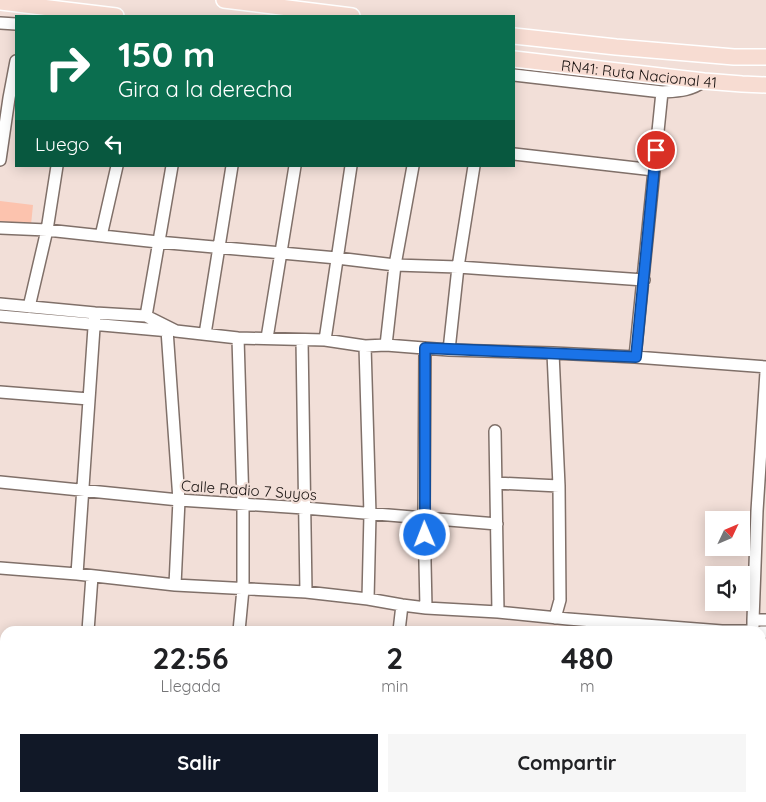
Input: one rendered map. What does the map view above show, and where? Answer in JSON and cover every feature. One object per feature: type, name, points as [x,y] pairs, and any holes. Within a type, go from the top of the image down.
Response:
[{"type":"main road","points":[[233,1],[344,15]]},
{"type":"main road","points":[[0,2],[108,15]]},
{"type":"main road","name":"RN41: Ruta Nacional 41","points":[[515,36],[694,54],[766,57]]},
{"type":"main road","name":"RN41: Ruta Nacional 41","points":[[515,59],[704,81],[766,85]]},
{"type":"street","points":[[0,22],[15,24]]},
{"type":"street","points":[[0,160],[8,98],[15,66]]},
{"type":"street","points":[[515,75],[662,92],[680,91],[697,86],[704,81]]},
{"type":"street","points":[[636,357],[662,92]]},
{"type":"street","points":[[515,154],[654,170]]},
{"type":"street","points":[[29,307],[47,230],[58,167]]},
{"type":"street","points":[[102,236],[117,167]]},
{"type":"street","points":[[146,316],[172,167]]},
{"type":"street","points":[[205,334],[232,167]]},
{"type":"street","points":[[267,338],[295,167]]},
{"type":"street","points":[[325,340],[350,167]]},
{"type":"street","points":[[386,345],[395,265],[413,167]]},
{"type":"street","points":[[449,350],[458,267],[474,167]]},
{"type":"street","points":[[0,228],[47,230],[395,265],[458,267],[644,280]]},
{"type":"street","points":[[0,304],[29,307],[172,331],[238,338],[325,340],[366,346],[386,345],[449,350],[636,357],[766,367]]},
{"type":"street","points":[[0,316],[95,319],[146,316],[172,331]]},
{"type":"street","points":[[77,574],[95,319]]},
{"type":"street","points":[[172,331],[179,500],[175,585]]},
{"type":"street","points":[[238,338],[243,504],[243,589],[239,626]]},
{"type":"street","points":[[302,340],[306,592]]},
{"type":"street","points":[[366,346],[370,514],[368,599]]},
{"type":"street","points":[[425,348],[424,517],[426,608]]},
{"type":"street","points":[[553,353],[559,486],[560,600],[555,618]]},
{"type":"street","points":[[754,626],[766,372]]},
{"type":"street","points":[[0,392],[88,399]]},
{"type":"street","points":[[495,431],[498,612]]},
{"type":"street","name":"Calle Radio 7 Suyos","points":[[0,482],[179,500],[497,524]]},
{"type":"street","points":[[496,483],[559,486]]},
{"type":"street","points":[[0,568],[175,585],[306,592],[426,608],[498,612],[555,618],[568,625],[594,626]]},
{"type":"street","points":[[88,626],[92,576]]},
{"type":"street","points":[[400,626],[402,605]]},
{"type":"shaded area","points":[[0,201],[33,205],[31,225],[0,222]]},
{"type":"route","points":[[425,535],[425,348],[636,357],[656,150]]}]
